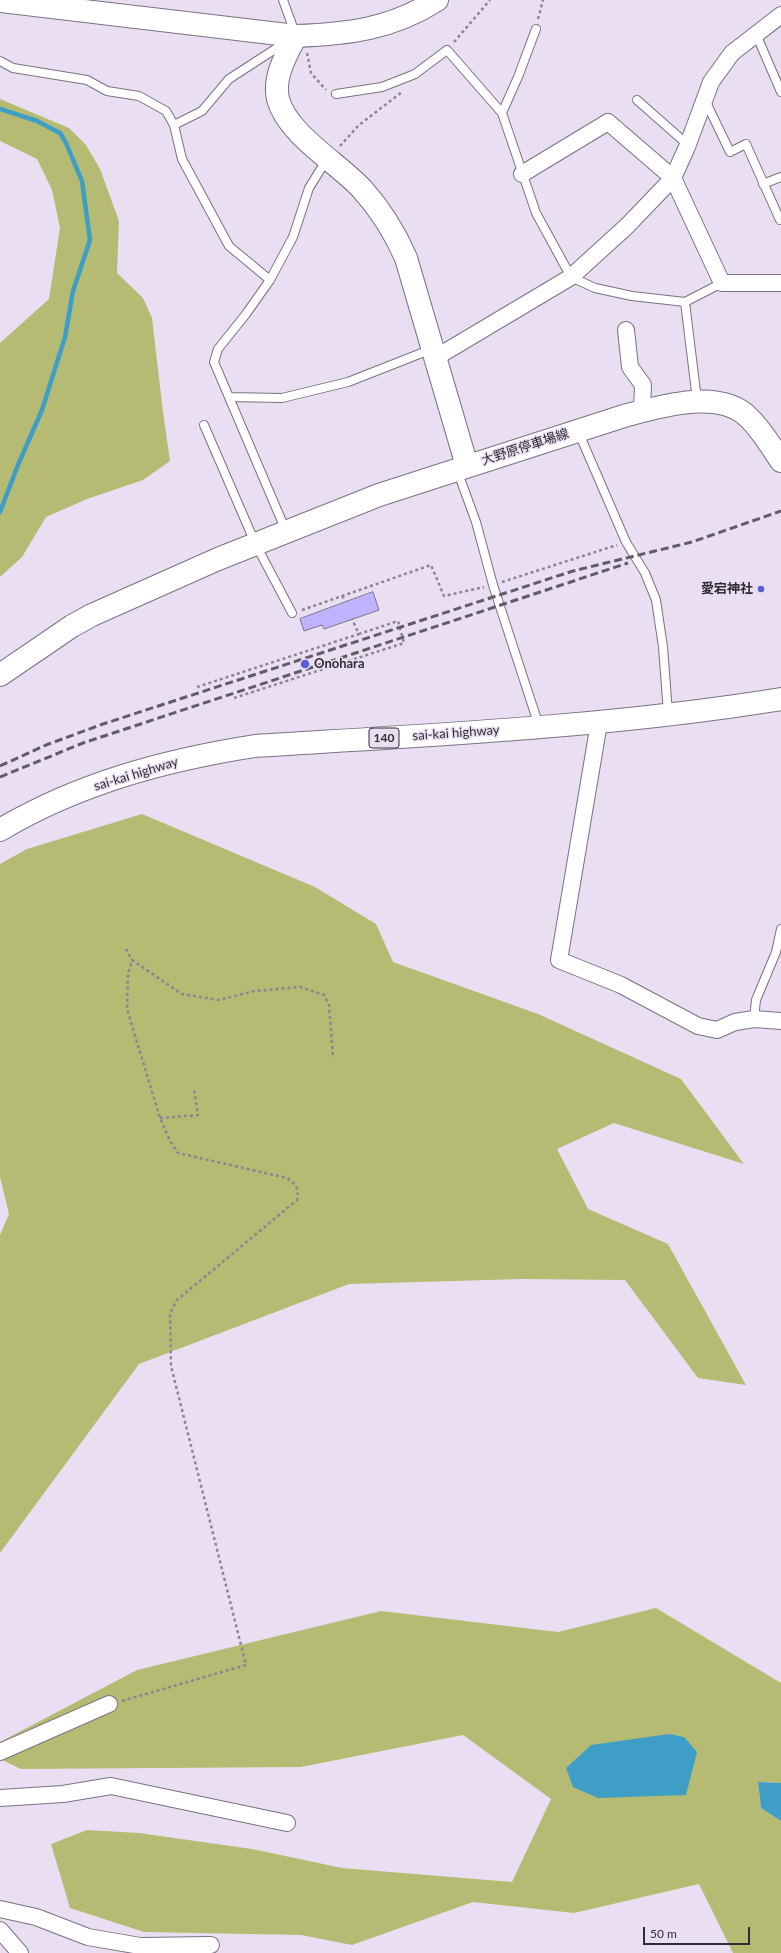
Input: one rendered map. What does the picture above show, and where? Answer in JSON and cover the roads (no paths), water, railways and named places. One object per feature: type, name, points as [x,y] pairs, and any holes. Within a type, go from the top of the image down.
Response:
[{"type":"main road","points":[[0,1],[299,35],[329,35],[389,24],[437,0]]},
{"type":"main road","points":[[299,35],[281,68],[278,80],[278,97],[283,114],[296,130],[362,189],[384,217],[396,236],[406,258],[434,353],[462,468]]},
{"type":"main road","name":"大野原停車場線","points":[[0,675],[60,634],[92,615],[218,559],[380,495],[578,430],[642,411],[698,401],[714,403],[737,409],[748,417],[781,459]]},
{"type":"main road","name":"sai-kai highway","points":[[0,830],[69,795],[123,775],[216,752],[255,746],[599,723],[668,716],[781,699]]},
{"type":"street","points":[[434,353],[571,277],[627,226],[673,178],[688,145],[711,82],[732,53],[781,15]]},
{"type":"street","points":[[522,174],[608,122],[673,178],[722,284],[781,283]]},
{"type":"street","points":[[626,330],[630,367],[643,385],[642,411]]},
{"type":"street","points":[[599,723],[559,960],[621,985],[698,1026],[717,1030],[735,1022],[754,1019],[781,1021]]},
{"type":"street","points":[[0,1752],[109,1704]]},
{"type":"street","points":[[0,1798],[63,1794],[111,1786],[286,1823]]},
{"type":"street","points":[[0,1909],[36,1917],[88,1937],[140,1946],[211,1945]]},
{"type":"street","points":[[0,1930],[20,1953]]},
{"type":"lane","points":[[174,125],[202,111],[229,79],[299,35],[283,0]]},
{"type":"lane","points":[[502,113],[518,77],[536,29]]},
{"type":"lane","points":[[756,34],[781,92]]},
{"type":"lane","points":[[336,94],[382,87],[415,74],[447,50],[502,113],[536,213],[571,277],[595,288],[632,296],[685,302],[722,284]]},
{"type":"lane","points":[[0,61],[13,68],[87,80],[107,91],[139,96],[166,111],[174,125],[182,159],[229,246],[270,280]]},
{"type":"lane","points":[[704,99],[730,152],[746,144],[780,220]]},
{"type":"lane","points":[[637,100],[688,145]]},
{"type":"lane","points":[[286,532],[214,362],[218,349],[246,314],[270,280],[293,237],[309,188],[328,158]]},
{"type":"lane","points":[[763,184],[781,177]]},
{"type":"lane","points":[[685,302],[698,401]]},
{"type":"lane","points":[[229,397],[282,398],[348,382],[434,353]]},
{"type":"lane","points":[[204,424],[256,544],[292,613]]},
{"type":"lane","points":[[578,430],[626,542],[645,573],[656,600],[663,647],[668,716]]},
{"type":"lane","points":[[462,468],[493,585],[539,727]]},
{"type":"lane","points":[[754,1019],[756,1000],[776,952],[781,929]]},
{"type":"water","points":[[669,1734],[684,1737],[697,1752],[686,1795],[598,1798],[573,1787],[566,1768],[591,1745]]},
{"type":"water","points":[[758,1782],[781,1783],[781,1821],[761,1808]]},
{"type":"waterway","points":[[0,109],[37,121],[60,133],[66,143],[82,181],[90,240],[73,291],[65,337],[42,410],[18,465],[0,512]]},
{"type":"railway","points":[[0,766],[46,745],[103,724],[573,571],[692,542],[781,511]]},
{"type":"railway","points":[[0,777],[83,743],[628,563]]},
{"type":"place","name":"愛宕神社","points":[[761,589]]},
{"type":"place","name":"Onohara","points":[[305,664]]}]
